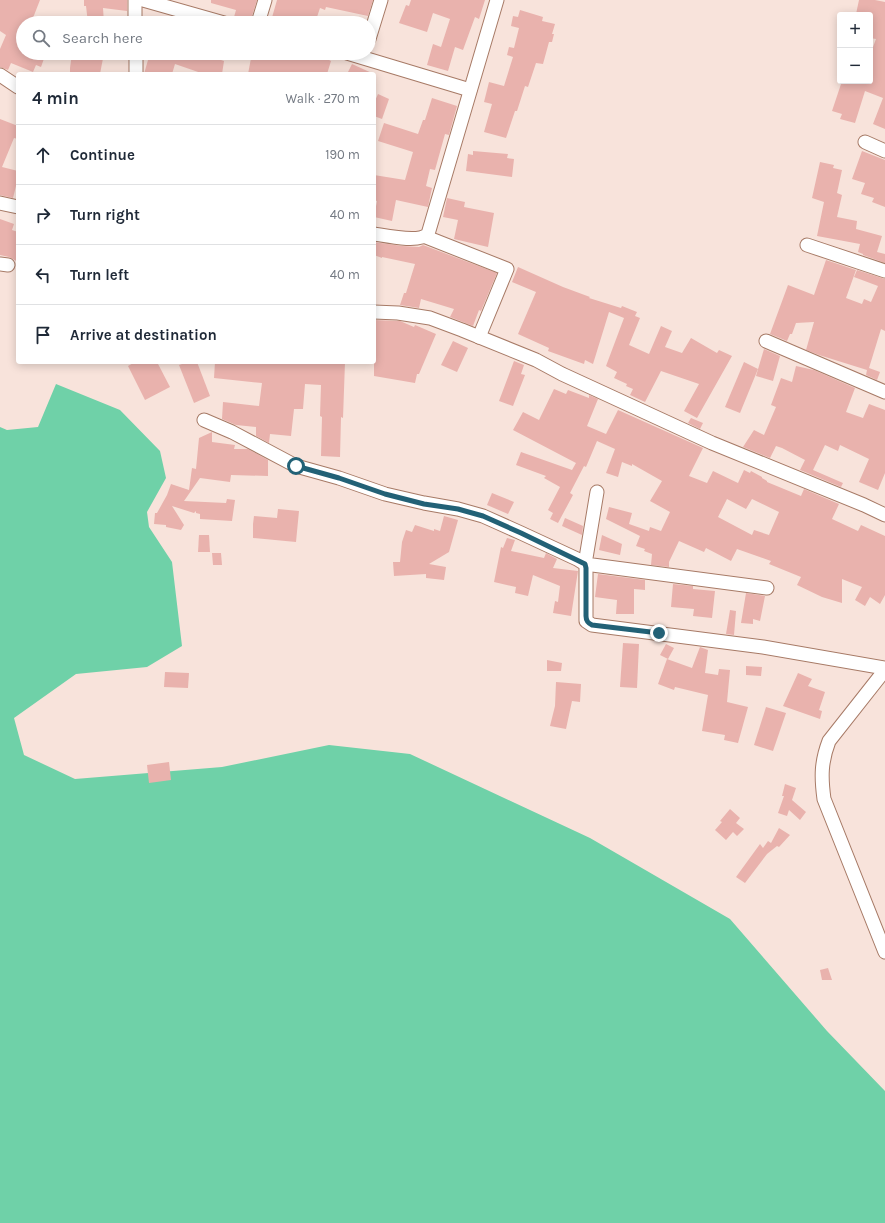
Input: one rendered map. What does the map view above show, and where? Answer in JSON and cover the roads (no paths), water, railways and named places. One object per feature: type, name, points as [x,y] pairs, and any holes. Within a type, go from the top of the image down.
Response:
[{"type":"street","points":[[138,16],[143,0],[199,16]]},
{"type":"street","points":[[260,16],[265,0]]},
{"type":"street","points":[[376,16],[381,0]]},
{"type":"street","points":[[426,236],[430,229],[497,0]]},
{"type":"street","points":[[376,59],[470,90]]},
{"type":"street","points":[[136,60],[136,72]]},
{"type":"street","points":[[0,75],[16,86]]},
{"type":"street","points":[[865,142],[885,151]]},
{"type":"street","points":[[0,203],[16,207]]},
{"type":"street","points":[[376,234],[404,238],[426,236],[507,269],[479,337]]},
{"type":"street","points":[[807,245],[885,271]]},
{"type":"street","points":[[376,312],[398,313],[430,318],[479,337],[536,360],[562,374],[712,443],[885,515]]},
{"type":"street","points":[[766,340],[885,392]]},
{"type":"street","points":[[204,420],[244,438],[296,466],[339,478],[385,494],[424,504],[458,509],[483,516],[585,564],[767,588]]},
{"type":"street","points":[[597,492],[585,564],[586,621],[592,625],[763,647],[885,669],[829,741],[825,751],[821,772],[824,800],[885,952]]}]
